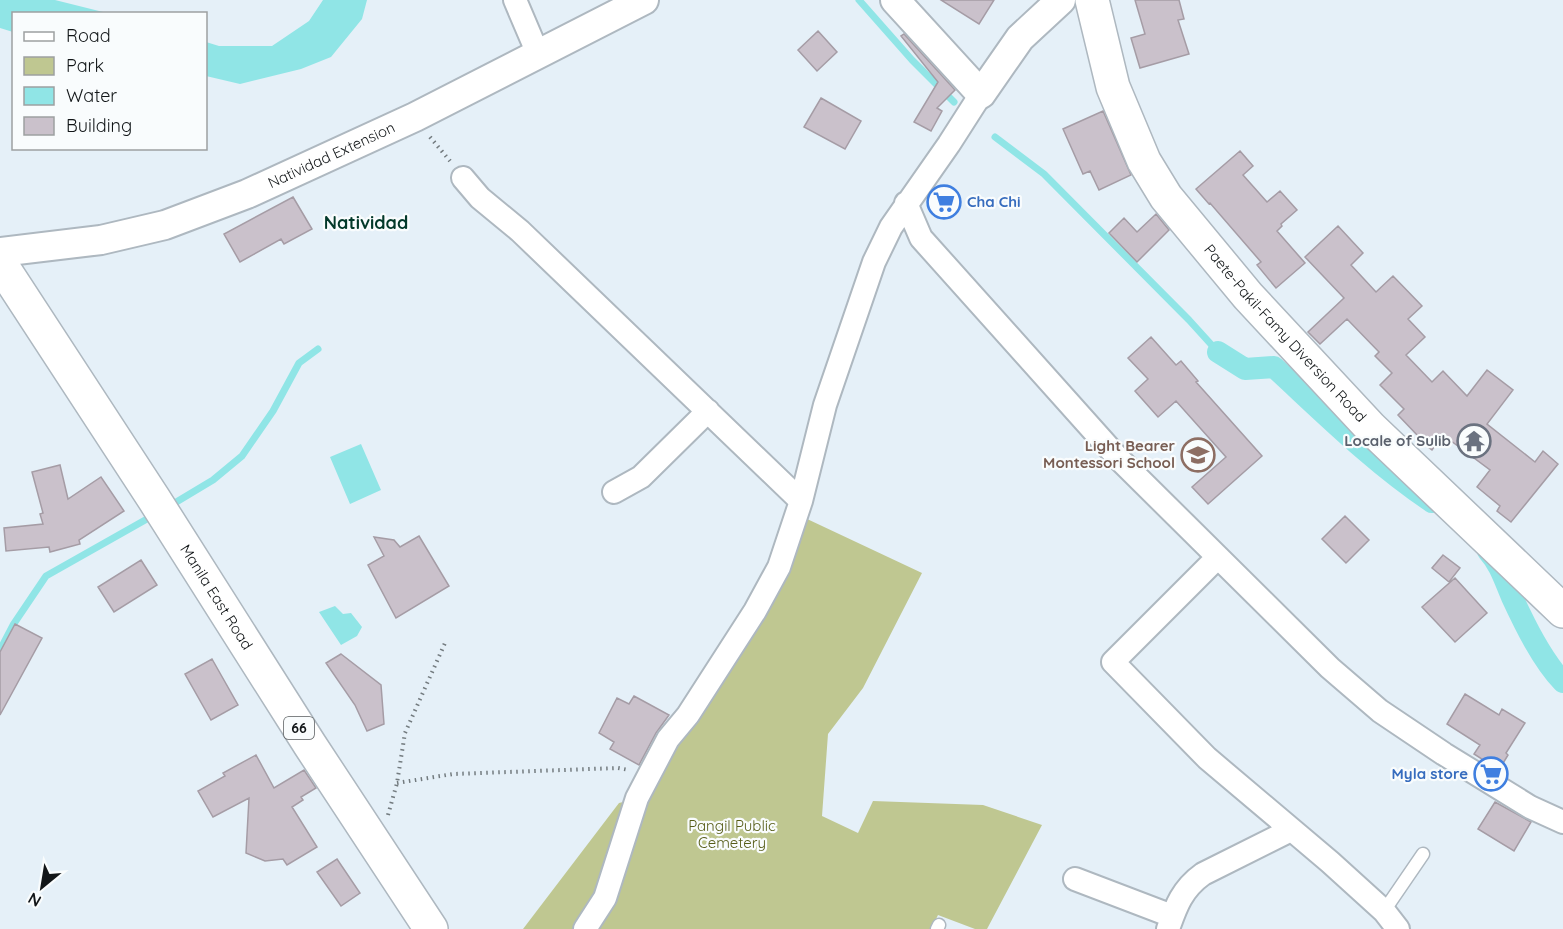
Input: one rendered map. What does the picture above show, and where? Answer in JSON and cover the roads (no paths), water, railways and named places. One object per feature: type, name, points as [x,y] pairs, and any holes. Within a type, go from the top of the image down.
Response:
[{"type":"main road","name":"Paete-Pakil-Famy Diversion Road","points":[[1092,0],[1113,87],[1143,161],[1166,197],[1248,296],[1371,428],[1563,611]]},
{"type":"main road","name":"Manila East Road","points":[[0,263],[431,929]]},
{"type":"street","points":[[514,0],[538,54]]},
{"type":"street","name":"Natividad Extension","points":[[0,252],[101,240],[165,225],[247,194],[415,117],[644,0]]},
{"type":"street","points":[[896,0],[981,94]]},
{"type":"street","points":[[585,929],[605,898],[637,798],[649,774],[668,739],[688,715],[766,592],[779,567],[801,501],[825,405],[874,262],[891,226],[1020,38],[1061,0]]},
{"type":"street","points":[[463,178],[480,198],[520,231],[801,501]]},
{"type":"street","points":[[906,203],[921,238],[1118,458],[1330,668],[1380,711],[1444,754],[1530,807],[1563,822]]},
{"type":"street","points":[[614,492],[641,477],[708,411]]},
{"type":"street","points":[[1218,557],[1113,662],[1207,758],[1330,862],[1391,920]]},
{"type":"street","points":[[1075,879],[1170,923],[1190,883],[1203,874],[1291,830]]},
{"type":"lane","points":[[1391,920],[1424,854]]},
{"type":"water","points":[[0,0],[55,0],[103,12],[12,12],[12,32],[0,28]]},
{"type":"water","points":[[323,0],[367,0],[362,19],[331,57],[301,69],[240,84],[207,76],[207,42],[219,46],[272,46],[309,21]]},
{"type":"water","points":[[361,444],[381,490],[350,504],[330,457]]},
{"type":"water","points":[[335,606],[343,614],[351,613],[362,627],[357,636],[341,645],[319,612]]},
{"type":"waterway","points":[[859,0],[912,60],[954,102]]},
{"type":"waterway","points":[[995,137],[1044,174],[1218,352]]},
{"type":"waterway","points":[[168,507],[213,480],[242,456],[273,411],[299,363],[318,349]]},
{"type":"waterway","points":[[1218,352],[1245,369],[1274,367],[1370,455],[1432,502]]},
{"type":"waterway","points":[[0,650],[13,625],[46,576],[154,515]]},
{"type":"waterway","points":[[1488,551],[1499,567],[1534,642],[1563,682]]},
{"type":"place","name":"Cha Chi","points":[[944,202]]},
{"type":"place","name":"Locale of Sulib","points":[[1474,441]]},
{"type":"place","name":"Light Bearer Montessori School","points":[[1198,455]]},
{"type":"place","name":"Myla store","points":[[1491,774]]},
{"type":"district","name":"Natividad","points":[[366,223]]},
{"type":"park label","name":"Pangil Public Cemetery","points":[[732,834]]}]
